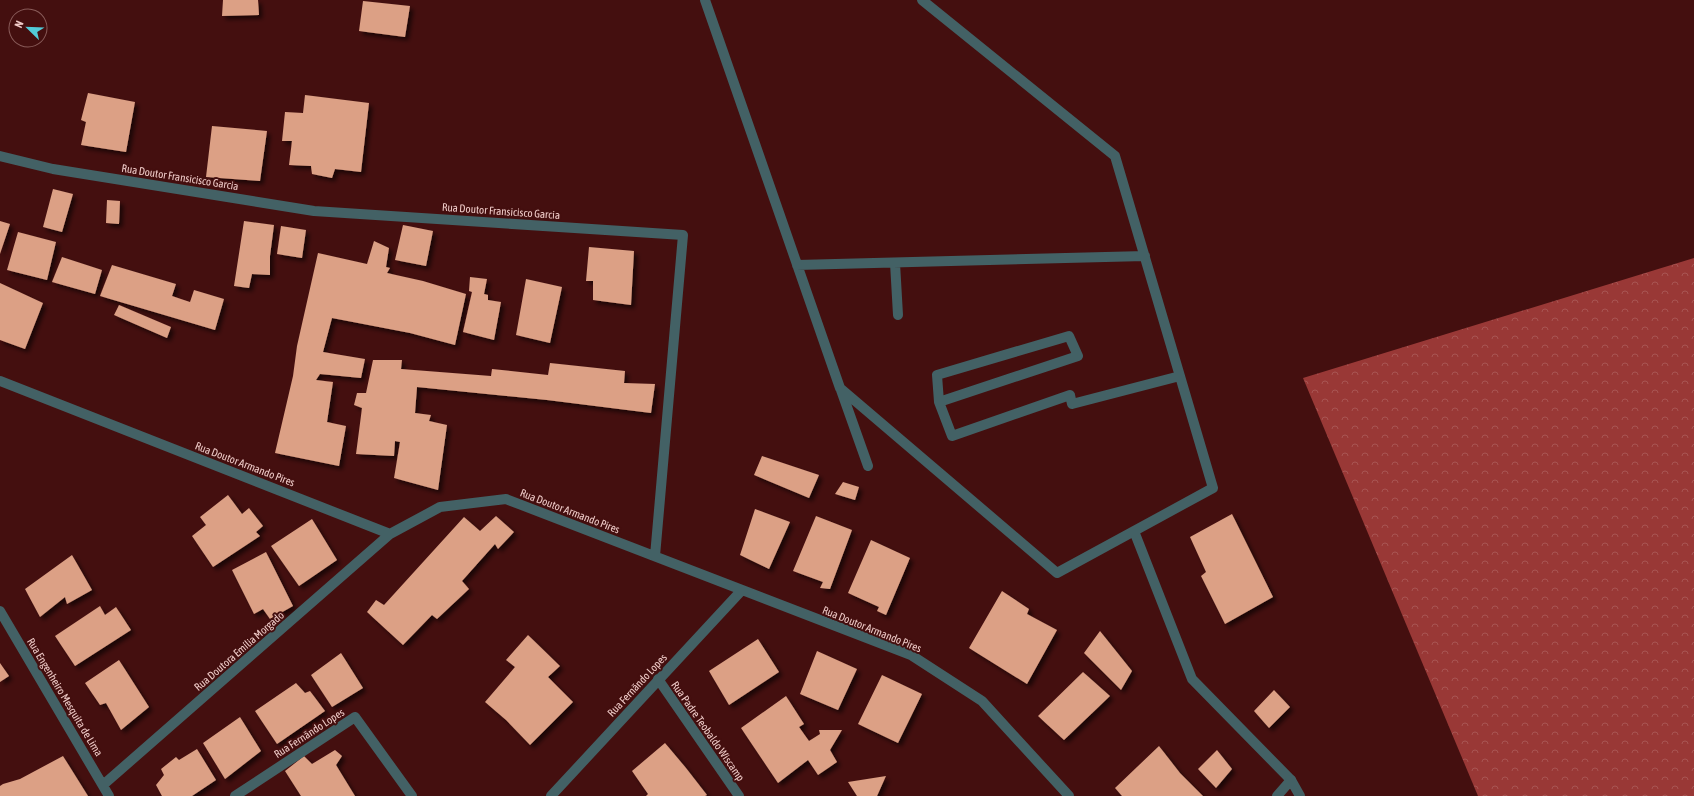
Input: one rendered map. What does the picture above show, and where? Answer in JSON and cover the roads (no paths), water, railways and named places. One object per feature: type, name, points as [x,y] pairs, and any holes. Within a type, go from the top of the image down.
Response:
[{"type":"street","points":[[705,0],[868,466]]},
{"type":"street","points":[[840,388],[1057,573],[1213,488],[1115,156],[922,0]]},
{"type":"street","name":"Rua Doutor Fransicisco Garcia","points":[[0,156],[52,170],[314,211],[683,235],[655,556]]},
{"type":"street","points":[[797,265],[1145,256]]},
{"type":"street","points":[[895,263],[898,315]]},
{"type":"street","points":[[938,402],[1078,356],[1070,336],[937,375],[938,402],[952,436],[1070,395],[1072,404],[1180,376]]},
{"type":"street","name":"Rua Doutor Armando Pires","points":[[0,381],[390,534],[440,507],[506,499],[911,655],[982,701],[1069,796]]},
{"type":"street","points":[[1134,531],[1192,679],[1291,780],[1300,796]]},
{"type":"street","name":"Rua Doutora Emília Morgado","points":[[103,785],[390,534]]},
{"type":"street","name":"Rua Fernãndo Lopes","points":[[550,796],[742,590]]},
{"type":"street","name":"Rua Engenheiro Mesquita de Lima","points":[[0,611],[109,796]]},
{"type":"street","name":"Rua Padre Teobaldo Wiscamp","points":[[658,679],[739,796]]},
{"type":"street","name":"Rua Fernãndo Lopes","points":[[235,796],[355,717],[412,796]]},
{"type":"street","points":[[1277,796],[1291,780]]}]
